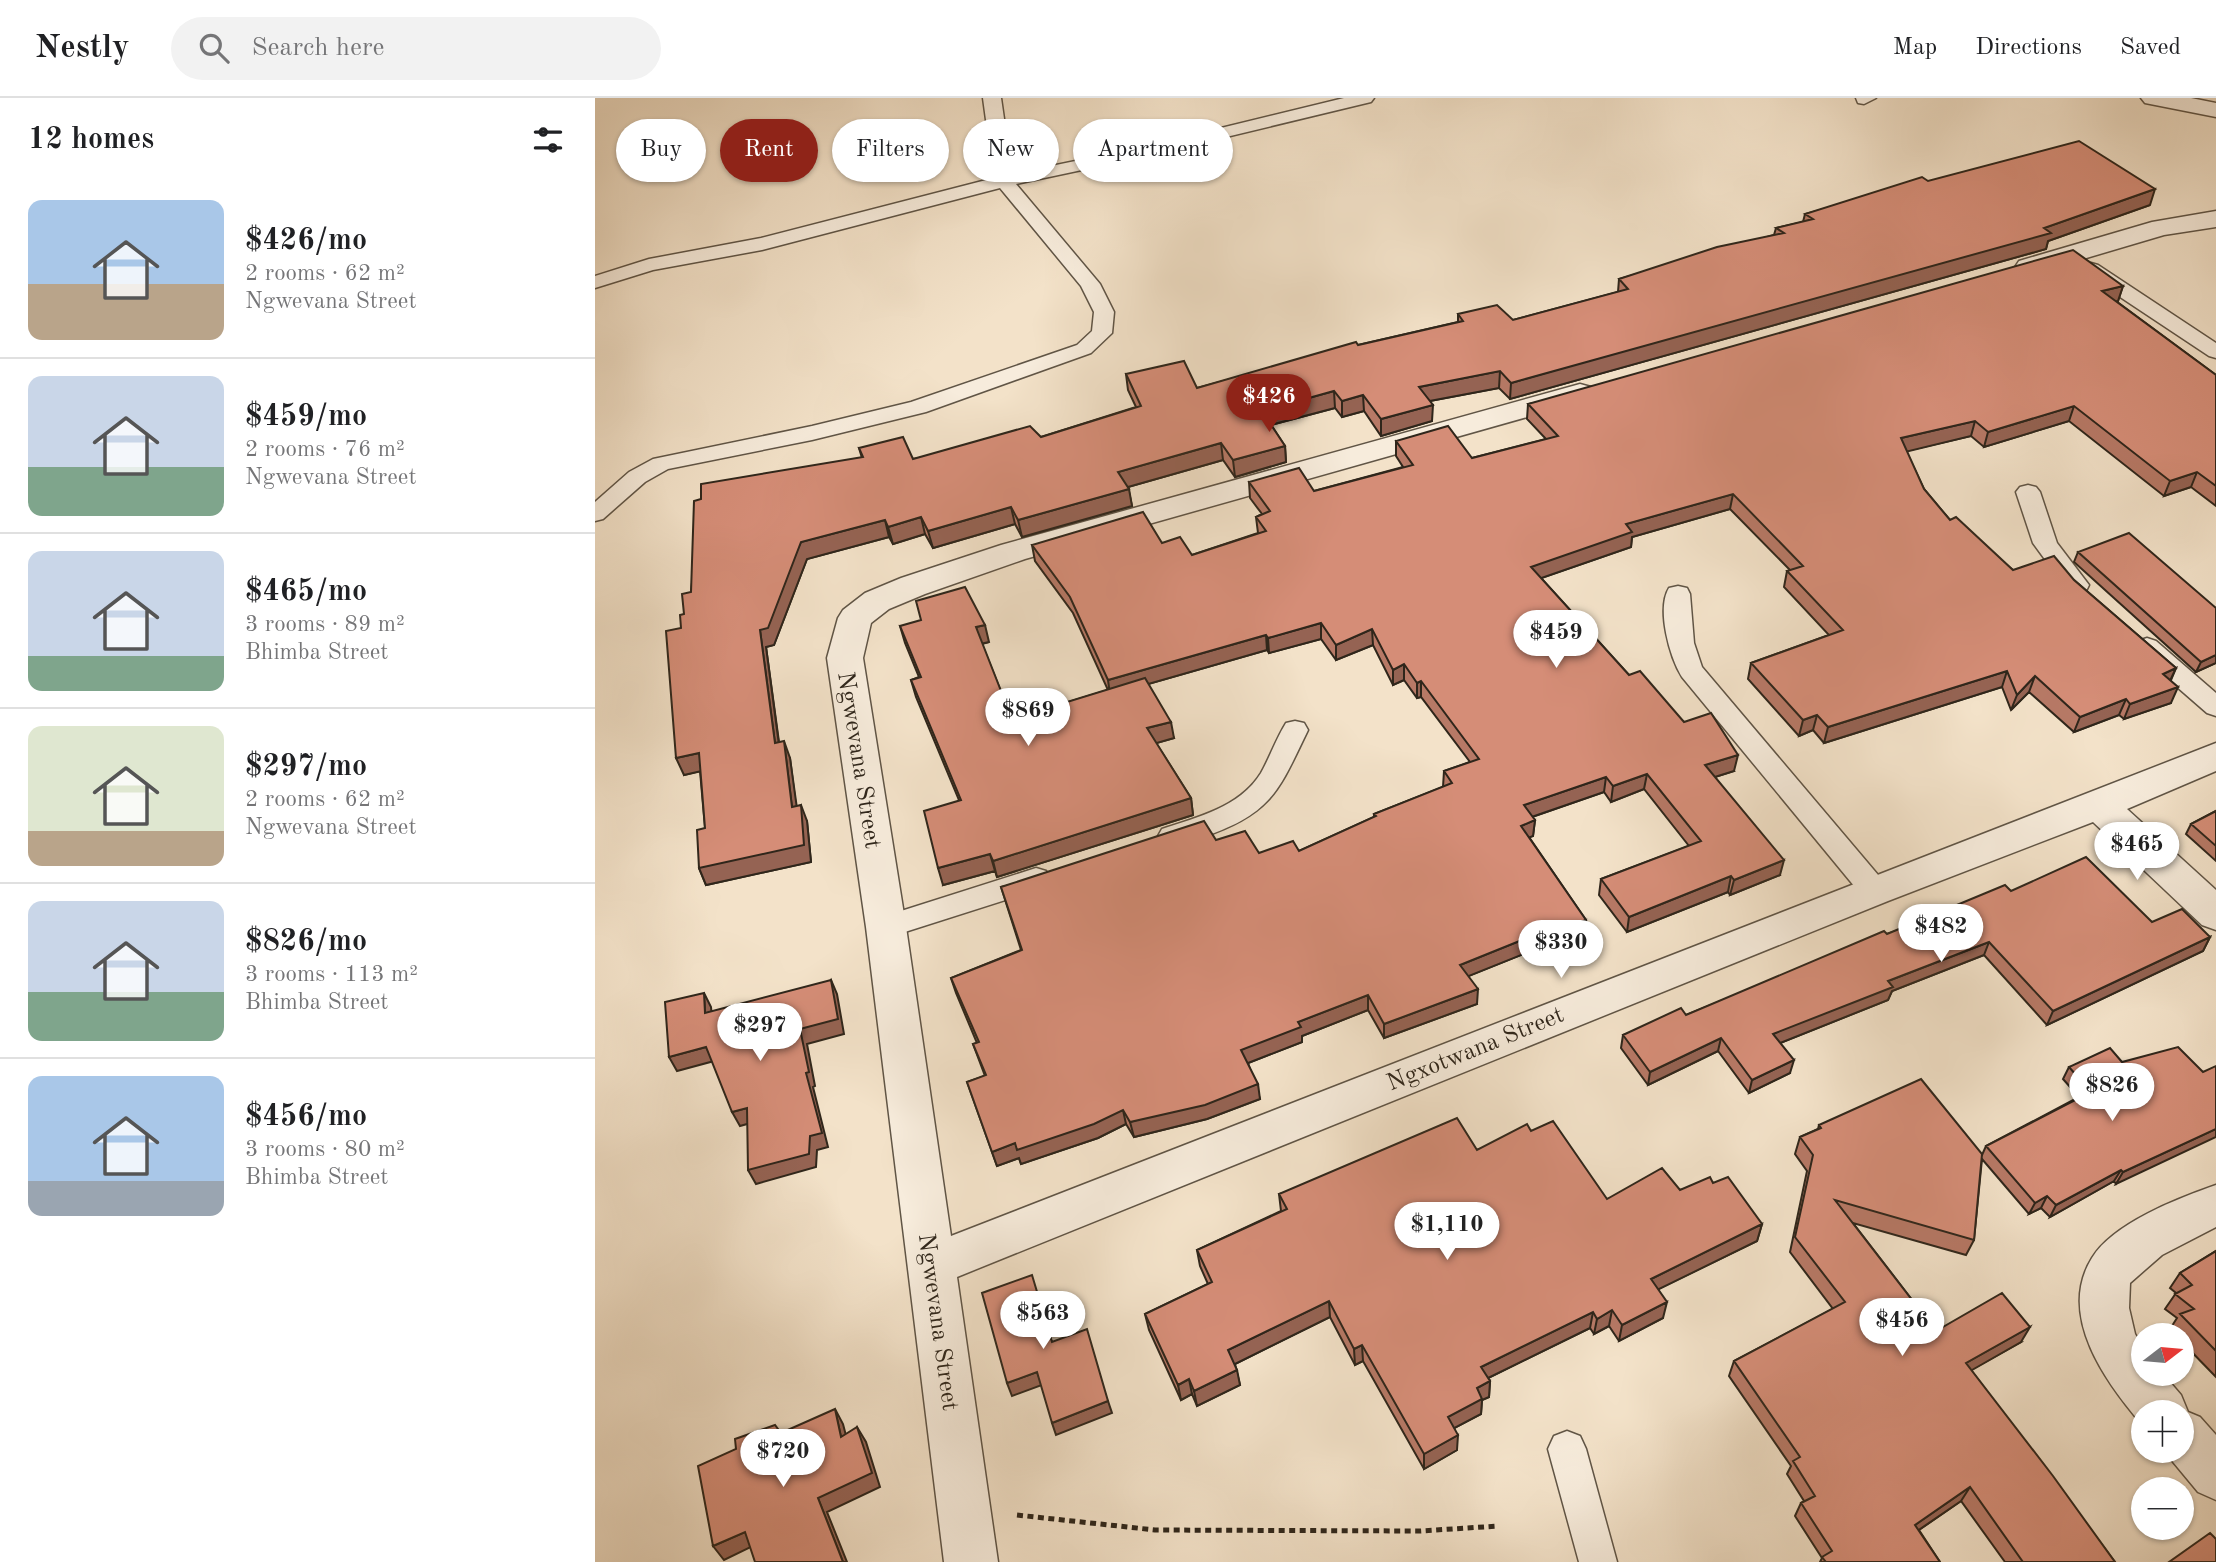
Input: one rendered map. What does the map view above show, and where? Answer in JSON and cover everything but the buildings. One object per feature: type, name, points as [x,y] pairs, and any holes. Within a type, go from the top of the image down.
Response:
[{"type":"street","points":[[2153,98],[2216,110]]},
{"type":"street","points":[[2004,274],[2161,228],[2216,219]]},
{"type":"street","name":"Ngwevana Street","points":[[971,1562],[885,927],[845,658],[855,618],[877,601],[1013,552],[1616,383]]},
{"type":"street","name":"Ngxotwana Street","points":[[931,1265],[1874,890],[2099,805],[2216,756]]},
{"type":"street","points":[[2099,805],[2216,914]]},
{"type":"street","points":[[2154,1400],[2132,1375],[2112,1342],[2103,1314],[2108,1273],[2120,1259],[2157,1234],[2216,1205]]},
{"type":"street","points":[[2194,1448],[2216,1474]]},
{"type":"lane","points":[[992,98],[995,119]]},
{"type":"lane","points":[[1059,170],[1365,98]]},
{"type":"lane","points":[[595,282],[649,265],[762,244],[1000,182]]},
{"type":"lane","points":[[595,514],[637,477],[661,464],[812,433],[918,407],[1084,349],[1102,334],[1104,312],[1090,284],[1005,182]]},
{"type":"lane","points":[[2071,255],[2216,352]]},
{"type":"lane","points":[[2028,492],[2034,519],[2048,553],[2099,604]]},
{"type":"lane","points":[[1678,594],[1677,623],[1691,671],[1874,890]]},
{"type":"lane","points":[[2128,630],[2216,707]]},
{"type":"lane","points":[[1147,844],[1226,817],[1256,798],[1266,785],[1295,730]]},
{"type":"lane","points":[[885,927],[1055,873]]},
{"type":"lane","points":[[1567,1448],[1598,1562]]},
{"type":"path","points":[[964,1508],[1155,1530],[1420,1531],[1499,1526]]}]
